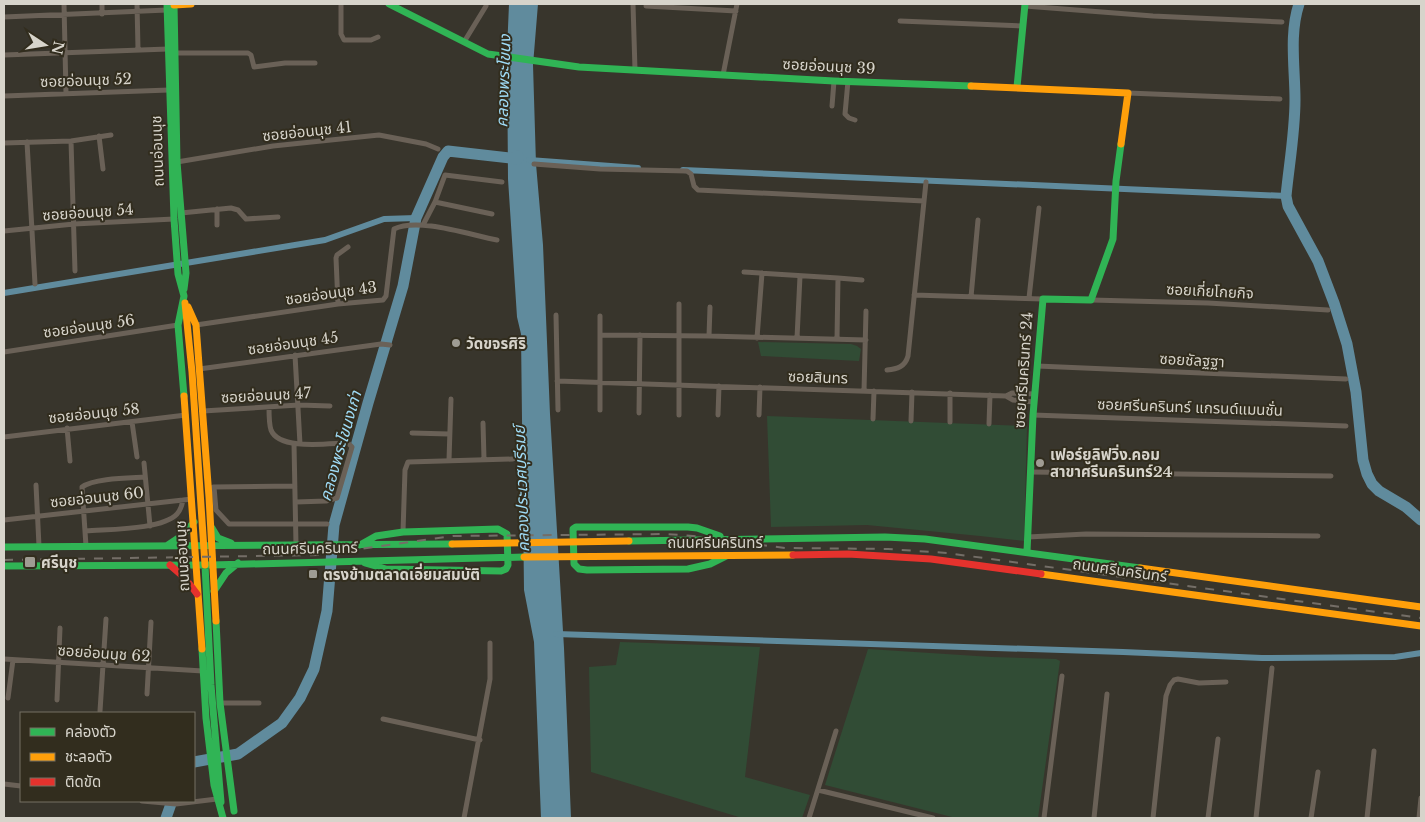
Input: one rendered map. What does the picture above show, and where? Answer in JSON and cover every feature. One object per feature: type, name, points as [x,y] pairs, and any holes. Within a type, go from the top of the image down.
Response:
[{"type":"main road","points":[[170,6],[190,4]]},
{"type":"main road","name":"ซอยอ่อนนุช 39","points":[[389,4],[488,54],[579,67],[834,81],[848,80],[1128,93]]},
{"type":"main road","points":[[1017,87],[1025,5]]},
{"type":"main road","name":"ถนนอ่อนนุช","points":[[170,6],[168,49],[178,162],[179,217]]},
{"type":"main road","name":"ถนนอ่อนนุช","points":[[170,6],[175,53],[172,90],[182,273],[188,324],[204,530],[212,701],[223,816]]},
{"type":"main road","points":[[168,49],[175,53]]},
{"type":"main road","points":[[1091,300],[1113,239],[1115,190],[1128,93]]},
{"type":"main road","name":"ถนนอ่อนนุช","points":[[184,296],[178,325],[194,522],[207,729],[214,785],[223,816]]},
{"type":"main road","name":"ถนนอ่อนนุช","points":[[184,296],[196,326],[211,487],[209,497],[210,522],[220,703],[229,783],[235,815]]},
{"type":"main road","name":"ซอยศรีนครินทร์ 24","points":[[1027,552],[1034,398],[1043,299],[1091,300]]},
{"type":"main road","points":[[192,499],[199,504],[209,497]]},
{"type":"main road","points":[[166,546],[181,538],[194,522]]},
{"type":"main road","points":[[210,522],[213,532],[218,538],[239,546]]},
{"type":"main road","points":[[727,538],[688,527],[576,527],[573,529],[574,564],[578,569],[688,569],[710,564],[728,555]]},
{"type":"main road","points":[[359,561],[386,569],[501,571],[508,565],[507,534],[502,530],[402,532],[374,536],[360,545]]},
{"type":"main road","name":"ถนนศรีนครินทร์","points":[[4,547],[360,545],[885,537],[925,539],[1027,552],[1421,607]]},
{"type":"main road","name":"ถนนศรีนครินทร์","points":[[4,566],[212,565],[447,558],[848,554],[931,559],[1420,625]]},
{"type":"main road","points":[[213,593],[226,573],[238,563]]},
{"type":"main road","points":[[170,565],[193,586],[198,596]]},
{"type":"main road","points":[[200,618],[202,613],[206,611],[214,618]]},
{"type":"main road","name":"ถนนอ่อนนุช","points":[[220,772],[235,815]]},
{"type":"street","points":[[64,4],[66,94]]},
{"type":"street","points":[[102,4],[102,14]]},
{"type":"street","points":[[137,4],[138,49]]},
{"type":"street","points":[[341,4],[341,34],[344,40],[371,40],[378,37]]},
{"type":"street","points":[[633,4],[635,70]]},
{"type":"street","points":[[722,75],[737,4]]},
{"type":"street","points":[[1025,5],[1153,16],[1282,22]]},
{"type":"street","points":[[4,17],[102,14],[170,6]]},
{"type":"street","points":[[464,42],[486,6]]},
{"type":"street","points":[[646,6],[736,11]]},
{"type":"street","points":[[900,21],[1022,26]]},
{"type":"street","points":[[4,55],[168,49]]},
{"type":"street","points":[[175,53],[248,53],[251,55],[254,67],[315,63]]},
{"type":"street","points":[[848,80],[845,114],[855,120]]},
{"type":"street","points":[[832,106],[834,81]]},
{"type":"street","name":"ซอยอ่อนนุช 52","points":[[4,96],[172,90]]},
{"type":"street","name":"ซอยอ่อนนุช 39","points":[[1128,93],[1280,99]]},
{"type":"street","points":[[4,142],[71,141],[111,135]]},
{"type":"street","name":"ซอยอ่อนนุช 41","points":[[178,162],[274,146],[379,135],[426,144],[438,149]]},
{"type":"street","points":[[99,136],[103,168]]},
{"type":"street","points":[[71,141],[75,271]]},
{"type":"street","points":[[27,142],[35,284]]},
{"type":"street","points":[[534,164],[600,170],[686,171],[691,174],[694,186],[698,190],[924,201]]},
{"type":"street","points":[[423,225],[435,202],[445,175],[502,182]]},
{"type":"street","points":[[887,370],[897,368],[906,362],[908,356],[926,182]]},
{"type":"street","points":[[435,202],[492,214]]},
{"type":"street","name":"ซอยอ่อนนุช 54","points":[[4,231],[179,217],[231,208],[238,210],[246,219],[278,217]]},
{"type":"street","points":[[1029,298],[1038,208]]},
{"type":"street","points":[[217,210],[217,225]]},
{"type":"street","points":[[971,297],[978,220]]},
{"type":"street","name":"ซอยอ่อนนุช 43","points":[[196,326],[338,304],[385,299],[394,229],[408,224],[423,225],[496,240]]},
{"type":"street","points":[[338,304],[336,258],[337,255],[348,247]]},
{"type":"street","points":[[744,272],[862,280]]},
{"type":"street","points":[[757,338],[762,273]]},
{"type":"street","points":[[797,338],[800,276]]},
{"type":"street","points":[[837,339],[838,278]]},
{"type":"street","points":[[914,295],[1043,299]]},
{"type":"street","name":"ซอยเกี่ยโกยกิจ","points":[[1091,300],[1208,303],[1328,310]]},
{"type":"street","points":[[679,304],[679,415]]},
{"type":"street","points":[[709,336],[710,306]]},
{"type":"street","points":[[864,391],[866,311]]},
{"type":"street","points":[[556,315],[558,410]]},
{"type":"street","points":[[600,316],[600,410]]},
{"type":"street","name":"ซอยอ่อนนุช 56","points":[[4,352],[178,325]]},
{"type":"street","points":[[601,335],[866,340]]},
{"type":"street","points":[[639,413],[640,336]]},
{"type":"street","name":"ซอยอ่อนนุช 45","points":[[200,369],[386,344]]},
{"type":"street","points":[[295,355],[299,405],[295,486],[296,545]]},
{"type":"street","name":"ซอยชัลฐฐา","points":[[1037,366],[1346,380]]},
{"type":"street","name":"ซอยสินทร","points":[[557,381],[950,393],[1006,396],[1013,400],[1034,398]]},
{"type":"street","points":[[718,416],[720,386]]},
{"type":"street","points":[[759,415],[760,387]]},
{"type":"street","points":[[873,419],[874,391]]},
{"type":"street","points":[[911,421],[912,392]]},
{"type":"street","points":[[950,393],[950,422]]},
{"type":"street","points":[[989,424],[990,395]]},
{"type":"street","points":[[450,460],[451,400]]},
{"type":"street","name":"ซอยอ่อนนุช 47","points":[[203,411],[299,405],[330,406]]},
{"type":"street","points":[[269,407],[271,431],[278,439],[297,444],[348,443],[352,447],[337,498],[326,501],[296,502]]},
{"type":"street","name":"ซอยอ่อนนุช 58","points":[[4,437],[186,414]]},
{"type":"street","name":"ซอยศรีนครินทร์ แกรนด์แมนชั่น","points":[[1033,414],[1346,426]]},
{"type":"street","points":[[132,422],[137,457]]},
{"type":"street","points":[[483,423],[484,459]]},
{"type":"street","points":[[67,428],[70,461]]},
{"type":"street","points":[[412,433],[449,434]]},
{"type":"street","points":[[402,532],[405,465],[410,461],[513,459]]},
{"type":"street","points":[[144,463],[150,526]]},
{"type":"street","points":[[1030,472],[1331,476]]},
{"type":"street","points":[[86,546],[82,489],[85,484],[145,477]]},
{"type":"street","points":[[36,485],[39,546]]},
{"type":"street","points":[[295,486],[211,487],[216,510],[228,524],[327,524]]},
{"type":"street","name":"ซอยอ่อนนุช 60","points":[[4,520],[192,499]]},
{"type":"street","points":[[86,531],[150,526],[164,523],[173,518],[181,509],[183,500]]},
{"type":"street","points":[[1028,537],[1086,534],[1318,536]]},
{"type":"street","points":[[100,710],[106,619]]},
{"type":"street","points":[[147,694],[150,622]]},
{"type":"street","points":[[57,700],[60,628]]},
{"type":"street","points":[[464,818],[490,679],[490,643]]},
{"type":"street","name":"ซอยอ่อนนุช 62","points":[[4,660],[203,671]]},
{"type":"street","points":[[8,698],[13,660]]},
{"type":"street","points":[[1256,818],[1272,668]]},
{"type":"street","points":[[1044,818],[1062,676]]},
{"type":"street","points":[[1153,818],[1166,696],[1170,685],[1174,680],[1178,679],[1199,683],[1226,682]]},
{"type":"street","points":[[1094,818],[1107,694]]},
{"type":"street","points":[[220,703],[259,703]]},
{"type":"street","points":[[383,719],[480,740]]},
{"type":"street","points":[[810,818],[836,730]]},
{"type":"street","points":[[1208,818],[1218,739]]},
{"type":"street","points":[[1367,818],[1374,752]]},
{"type":"street","points":[[1312,818],[1318,772]]},
{"type":"street","points":[[4,784],[20,786]]},
{"type":"street","points":[[818,790],[933,818]]},
{"type":"street","points":[[1419,818],[1421,798]]},
{"type":"street","points":[[195,802],[217,799]]},
{"type":"street","points":[[152,802],[176,804],[192,802]]},
{"type":"green space","points":[[758,342],[851,344],[861,349],[859,361],[761,356]]},
{"type":"green space","points":[[767,416],[1027,426],[1024,541],[867,525],[771,527]]},
{"type":"green space","points":[[620,642],[760,647],[745,777],[810,795],[802,818],[742,818],[591,772],[589,667],[616,665]]},
{"type":"green space","points":[[868,649],[1056,659],[1060,661],[1038,818],[956,818],[825,785]]},
{"type":"water","points":[[509,4],[538,4],[533,65],[536,164],[543,245],[571,818],[541,818],[534,642],[524,590],[521,334],[517,317],[508,179],[507,51]]},
{"type":"waterway","points":[[1299,4],[1293,39],[1295,112],[1286,196],[1288,206],[1318,261],[1347,344],[1356,392],[1363,460],[1367,474],[1372,484],[1379,491],[1406,507],[1421,520]]},
{"type":"waterway","name":"คลองพระโขนงเก่า","points":[[195,762],[238,754],[282,723],[300,698],[314,669],[327,611],[334,525],[403,286],[416,218],[443,157],[448,151],[518,159],[518,156]]},
{"type":"waterway","points":[[529,160],[638,168]]},
{"type":"waterway","points":[[683,170],[1286,196]]},
{"type":"waterway","points":[[4,293],[325,240],[384,219],[416,218]]},
{"type":"waterway","points":[[556,634],[1262,658],[1395,657],[1421,653]]},
{"type":"waterway","name":"คลองพระโขนงเก่า","points":[[166,818],[172,802]]},
{"type":"railway","points":[[4,560],[318,555],[453,536],[666,534],[785,548],[888,549],[947,553],[1421,618]]},
{"type":"traffic: fast","points":[[167,4],[174,219],[178,274],[184,296],[178,325],[184,396]]},
{"type":"traffic: fast","points":[[174,4],[177,162],[186,273],[184,289]]},
{"type":"traffic: fast","points":[[389,4],[488,54],[579,67],[834,81],[971,86]]},
{"type":"traffic: fast","points":[[1017,87],[1025,4]]},
{"type":"traffic: fast","points":[[1027,552],[1033,415],[1043,299],[1091,300],[1113,239],[1116,181],[1121,144]]},
{"type":"traffic: fast","points":[[168,545],[183,535],[194,522]]},
{"type":"traffic: fast","points":[[720,536],[688,527],[576,527],[573,529],[574,564],[579,569],[587,570],[688,569],[710,564],[726,556]]},
{"type":"traffic: fast","points":[[212,528],[218,538],[231,543]]},
{"type":"traffic: fast","points":[[360,545],[376,536],[403,532],[498,529],[507,534],[508,565],[506,569],[501,571],[386,569],[365,563]]},
{"type":"traffic: fast","points":[[629,541],[885,537],[925,539],[1140,568]]},
{"type":"traffic: fast","points":[[4,547],[452,544]]},
{"type":"traffic: fast","points":[[4,566],[212,565],[524,557]]},
{"type":"traffic: fast","points":[[214,591],[226,573],[238,563]]},
{"type":"traffic: fast","points":[[205,565],[211,685],[221,802]]},
{"type":"traffic: fast","points":[[216,621],[220,703],[234,811]]},
{"type":"traffic: fast","points":[[202,649],[206,718],[214,785],[223,818]]},
{"type":"traffic: slow","points":[[174,5],[191,4]]},
{"type":"traffic: slow","points":[[971,86],[1128,93],[1121,144]]},
{"type":"traffic: slow","points":[[185,303],[192,372],[205,565]]},
{"type":"traffic: slow","points":[[188,307],[196,325],[216,621]]},
{"type":"traffic: slow","points":[[184,396],[202,649]]},
{"type":"traffic: slow","points":[[452,544],[629,541]]},
{"type":"traffic: slow","points":[[524,557],[793,555]]},
{"type":"traffic: slow","points":[[1140,568],[1421,607]]},
{"type":"traffic: slow","points":[[1041,574],[1421,626]]},
{"type":"traffic: jam","points":[[793,555],[848,554],[931,559],[1041,574]]},
{"type":"traffic: jam","points":[[170,565],[185,578],[197,594]]},
{"type":"place","name":"วัดขจรศิริ","points":[[456,343]]},
{"type":"place","name":"เฟอร์ยูลิฟวิ่ง.คอม สาขาศรีนครินทร์24","points":[[1040,463]]},
{"type":"place","name":"ศรีนุช","points":[[30,562]]},
{"type":"place","name":"ตรงข้ามตลาดเอี่ยมสมบัติ","points":[[313,574]]},
{"type":"water label","name":"คลองพระโขนง","points":[[503,81]]},
{"type":"water label","name":"คลองประเวศบุรีรมย์","points":[[521,489]]}]
